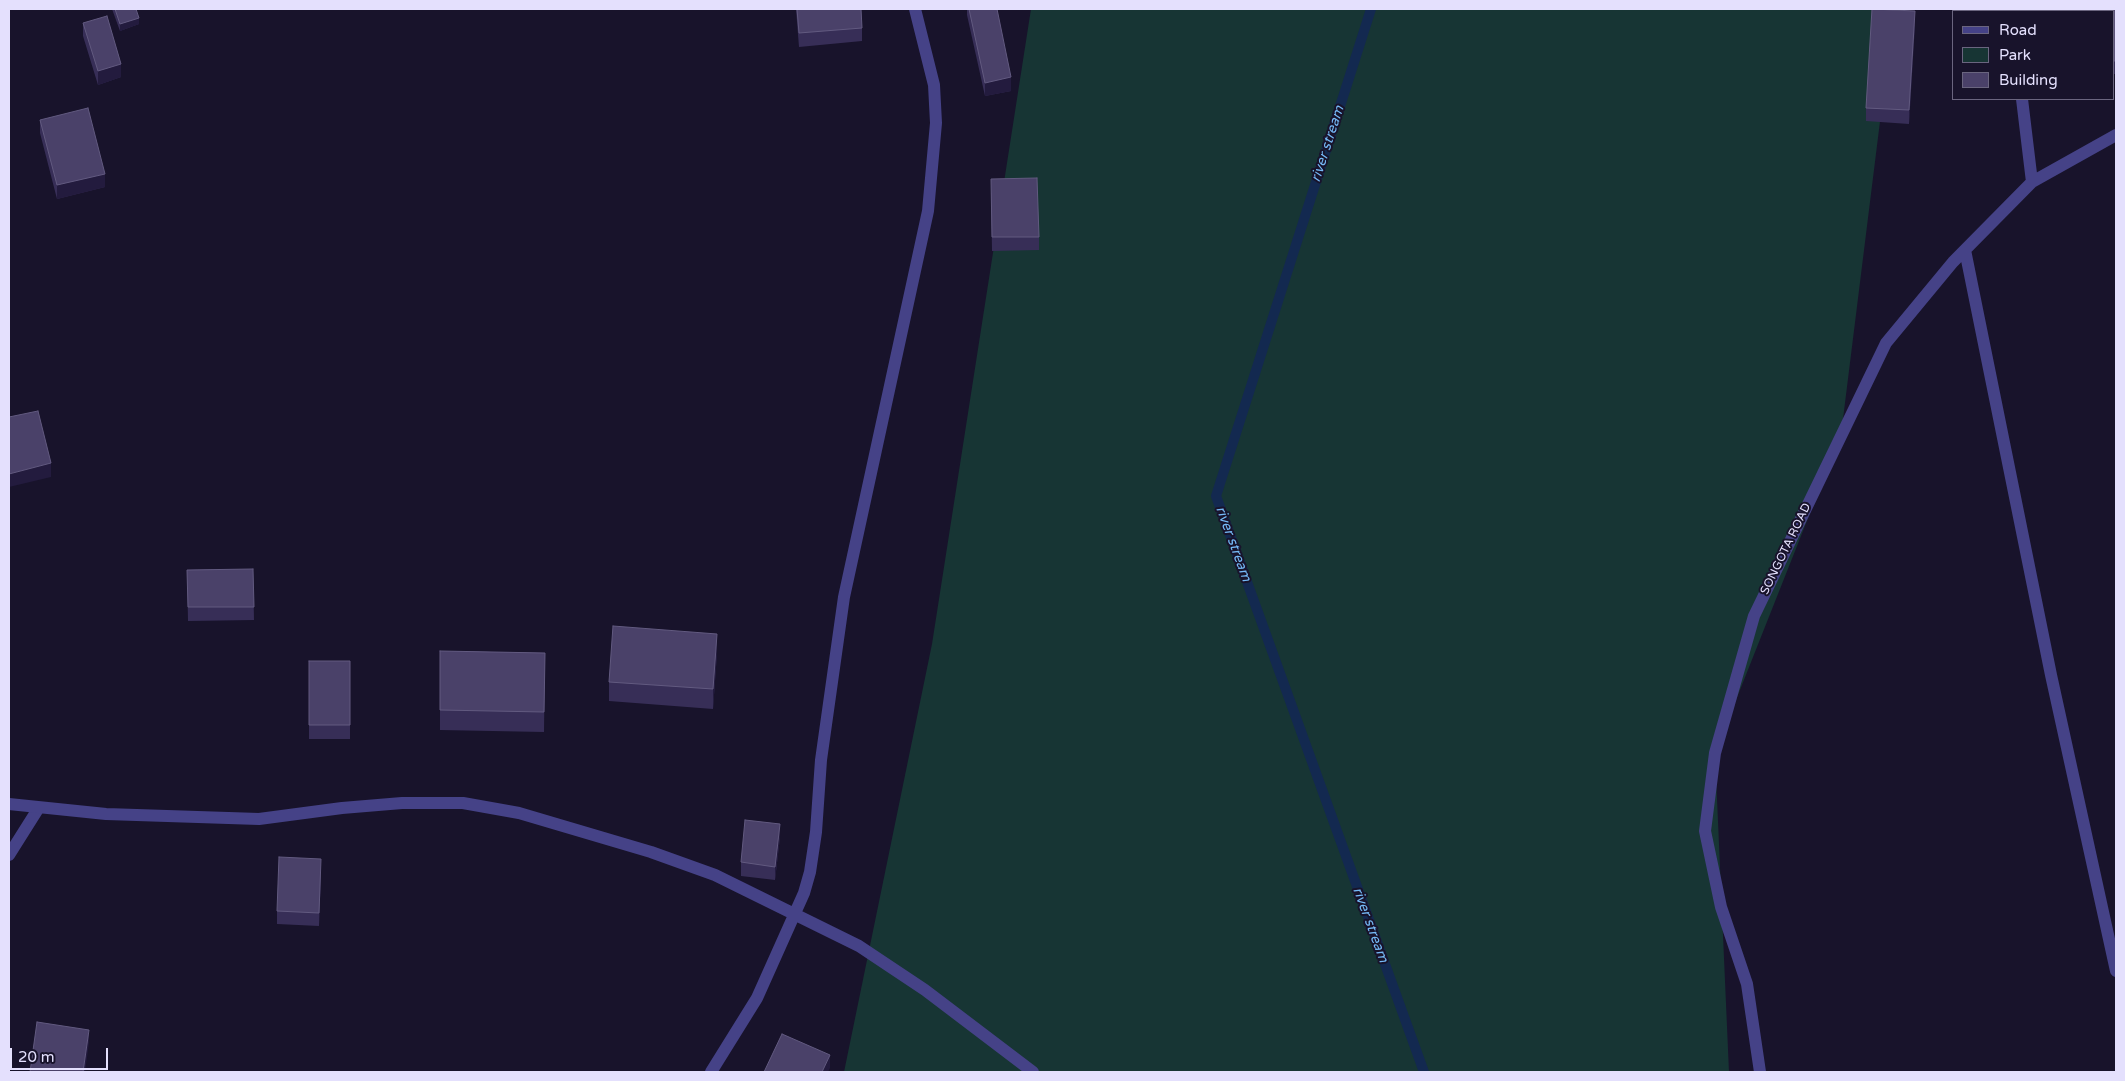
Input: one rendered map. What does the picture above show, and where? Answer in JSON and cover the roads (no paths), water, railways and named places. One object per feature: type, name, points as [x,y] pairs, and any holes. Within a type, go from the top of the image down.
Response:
[{"type":"street","points":[[711,1072],[756,998],[794,914],[810,872],[816,832],[821,760],[844,596],[928,211],[936,123],[934,85],[915,9]]},
{"type":"street","points":[[2022,100],[2032,182]]},
{"type":"street","name":"SONGOTA ROAD","points":[[1760,1072],[1747,984],[1721,906],[1705,831],[1715,753],[1754,616],[1886,342],[1964,250],[2032,182],[2116,136]]},
{"type":"street","points":[[1964,250],[2050,675],[2116,971]]},
{"type":"street","points":[[9,804],[38,809],[106,814],[259,819],[342,808],[402,803],[463,803],[519,813],[651,852],[715,875],[859,946],[926,990],[1033,1072]]},
{"type":"street","points":[[9,854],[38,809]]},
{"type":"waterway","name":"river stream","points":[[1371,9],[1216,496],[1424,1072]]}]
